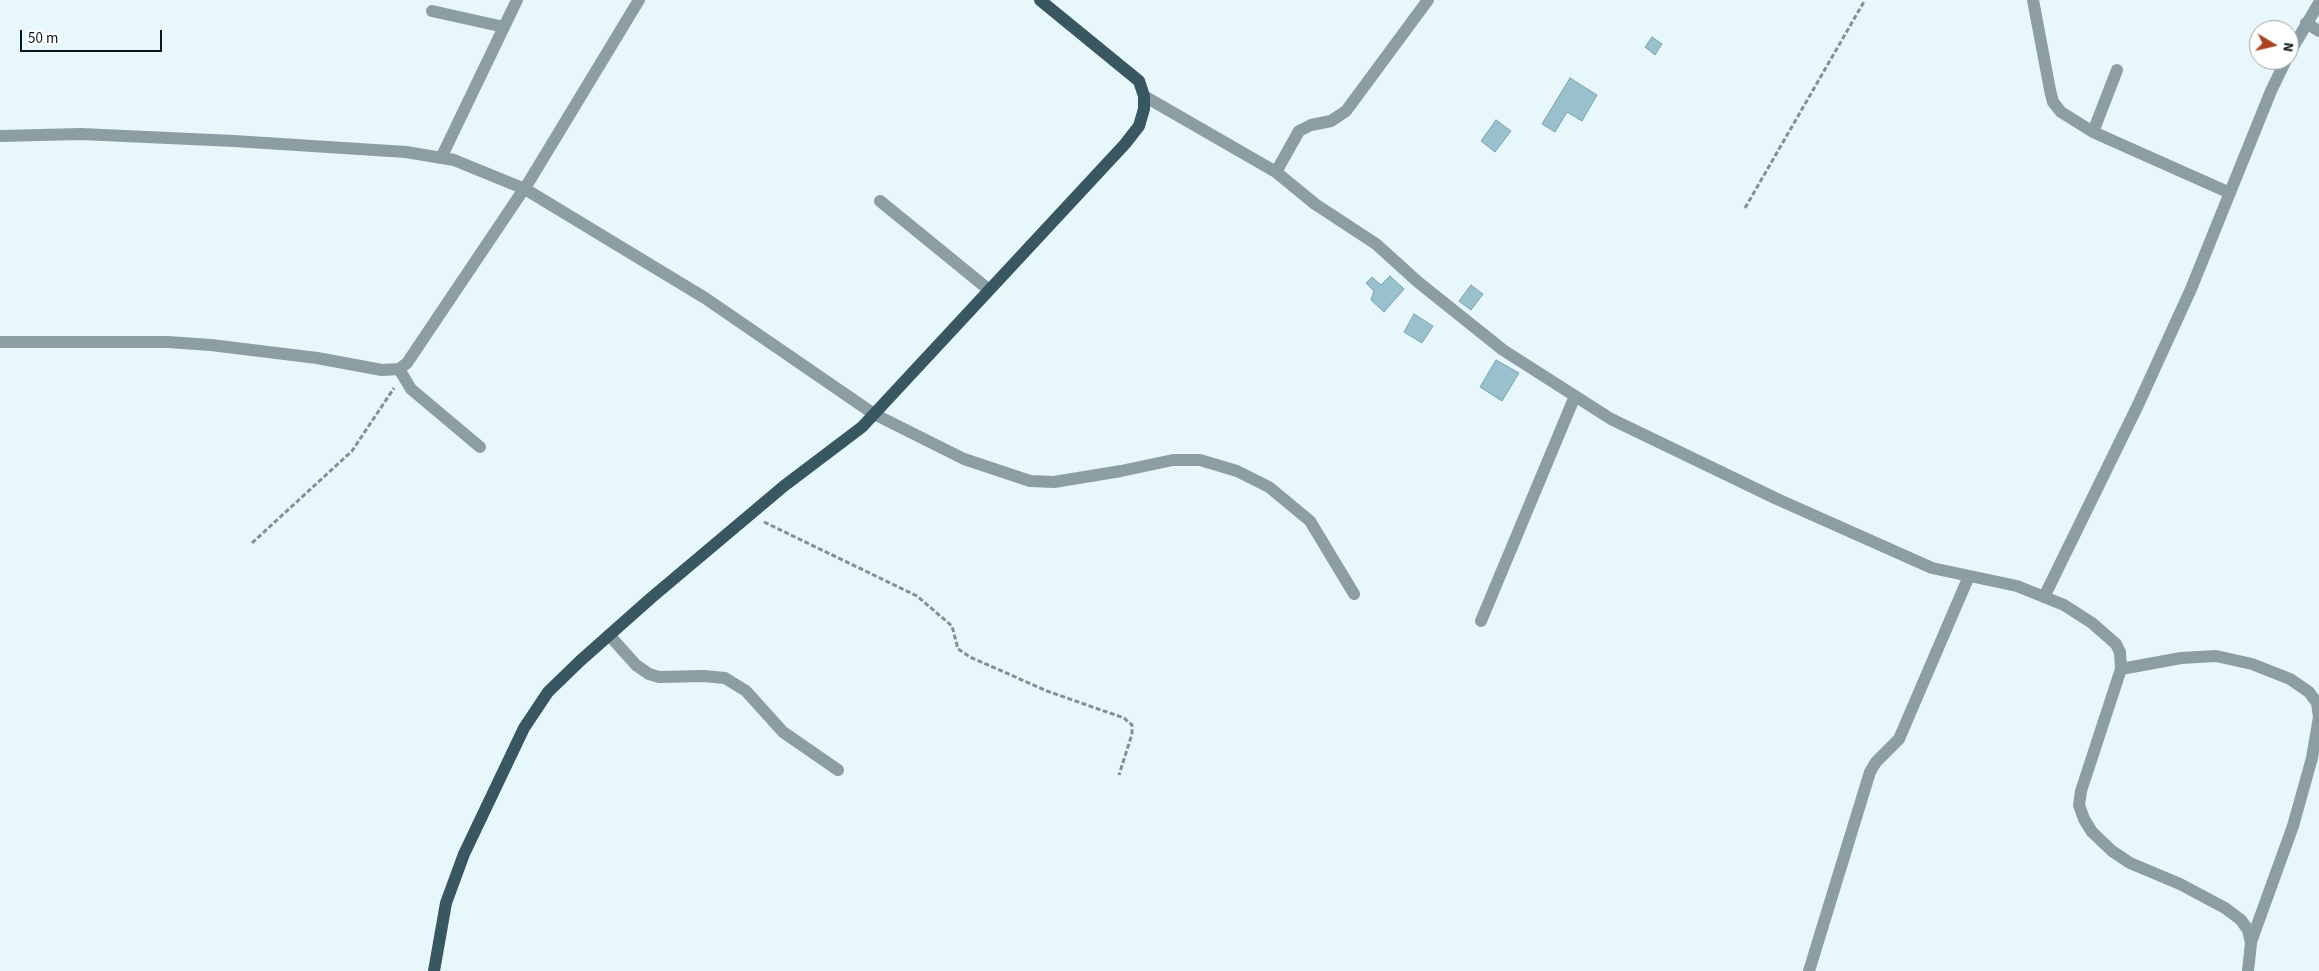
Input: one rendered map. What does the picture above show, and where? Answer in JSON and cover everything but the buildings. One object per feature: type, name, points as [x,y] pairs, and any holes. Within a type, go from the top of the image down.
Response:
[{"type":"main road","points":[[434,971],[446,903],[464,854],[524,728],[548,692],[609,635],[750,515],[862,427],[1139,126],[1144,109],[1144,96],[1139,81],[1040,0]]},
{"type":"street","points":[[442,158],[517,0]]},
{"type":"street","points":[[400,372],[525,189],[639,0]]},
{"type":"street","points":[[1276,172],[1299,131],[1310,125],[1331,121],[1346,111],[1428,0]]},
{"type":"street","points":[[2033,0],[2053,102],[2061,112],[2093,132],[2230,193]]},
{"type":"street","points":[[2299,36],[2319,3]]},
{"type":"street","points":[[432,11],[504,27]]},
{"type":"street","points":[[2306,23],[2319,31]]},
{"type":"street","points":[[2093,132],[2117,70]]},
{"type":"street","points":[[2044,597],[2138,405],[2191,290],[2281,70]]},
{"type":"street","points":[[1144,96],[1276,172],[1315,204],[1376,244],[1418,282],[1503,350],[1612,419],[1777,499],[1932,568],[2017,586],[2064,605],[2092,623],[2116,644],[2120,652],[2121,669],[2082,790],[2079,805],[2084,819],[2092,832],[2112,851],[2130,863],[2195,892],[2225,908],[2241,920],[2248,930],[2251,944]]},
{"type":"street","points":[[0,136],[82,134],[234,141],[406,152],[454,160],[525,189],[705,298],[874,414],[964,459],[1030,481],[1054,482],[1121,472],[1173,460],[1200,460],[1237,471],[1270,487],[1310,521],[1354,594]]},
{"type":"street","points":[[880,201],[988,289]]},
{"type":"street","points":[[0,342],[126,340],[203,344],[317,358],[400,372]]},
{"type":"street","points":[[400,372],[411,389],[480,447]]},
{"type":"street","points":[[1481,621],[1575,396]]},
{"type":"street","points":[[1809,971],[1870,772],[1876,762],[1894,746],[1902,733],[1969,576]]},
{"type":"street","points":[[609,635],[636,665],[649,674],[659,677],[704,676],[724,678],[746,691],[784,732],[838,770]]},
{"type":"street","points":[[2121,669],[2181,658],[2216,656],[2252,664],[2290,679],[2308,692],[2317,703],[2319,717],[2312,758],[2293,826],[2251,944],[2248,971]]},
{"type":"path","points":[[1745,208],[1865,0]]},
{"type":"path","points":[[252,543],[352,452],[371,426],[400,372]]},
{"type":"path","points":[[750,515],[917,596],[952,626],[958,649],[970,657],[1047,692],[1124,718],[1132,725],[1132,734],[1119,775]]}]
